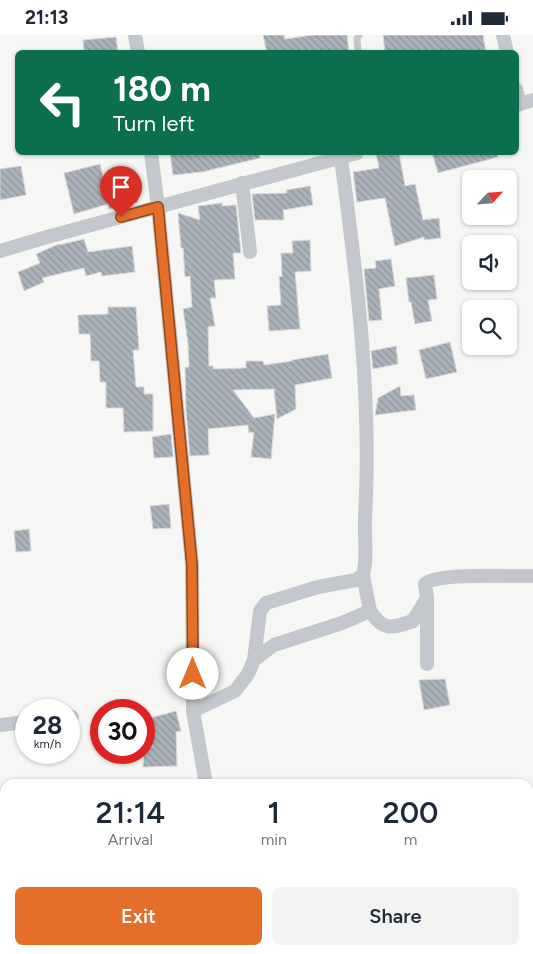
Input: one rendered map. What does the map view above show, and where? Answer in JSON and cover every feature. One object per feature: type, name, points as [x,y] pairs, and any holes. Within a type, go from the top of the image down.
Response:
[{"type":"street","points":[[135,35],[138,50]]},
{"type":"street","points":[[503,35],[506,50]]},
{"type":"street","points":[[151,155],[158,207],[192,565],[193,711],[205,779]]},
{"type":"street","points":[[0,251],[242,183],[351,155]]},
{"type":"street","points":[[341,158],[352,238],[365,363],[368,489],[363,575],[370,611],[377,622],[386,627],[396,627],[413,621],[427,598]]},
{"type":"street","points":[[242,183],[250,252]]},
{"type":"street","points":[[193,711],[235,691],[248,674],[254,660],[260,611],[266,603],[318,587],[356,580],[363,575]]},
{"type":"street","points":[[427,664],[427,598],[425,584],[433,579],[467,576],[531,578]]},
{"type":"street","points":[[254,660],[274,645],[342,623],[370,611]]},
{"type":"street","points":[[0,725],[15,723]]},
{"type":"lane","points":[[358,50],[357,38],[359,35]]},
{"type":"building","points":[[263,35],[284,35],[285,39],[312,35],[347,35],[349,50],[266,50]]},
{"type":"building","points":[[383,35],[483,35],[486,50],[455,50],[385,50]]},
{"type":"building","points":[[116,37],[118,50],[84,50],[83,40]]},
{"type":"building","points":[[170,155],[259,155],[260,158],[202,172],[173,175]]},
{"type":"building","points":[[376,155],[399,155],[405,186],[415,184],[423,220],[439,218],[441,238],[424,240],[424,237],[395,246],[385,198],[357,202],[353,172],[379,168]]},
{"type":"building","points":[[433,155],[498,155],[498,157],[438,173]]},
{"type":"building","points":[[100,164],[106,189],[133,183],[138,202],[109,209],[108,204],[74,214],[64,173]]},
{"type":"building","points":[[21,166],[26,195],[0,200],[0,169]]},
{"type":"building","points":[[310,186],[313,205],[283,210],[284,220],[255,220],[252,194],[287,193],[286,190]]},
{"type":"building","points":[[222,203],[222,206],[236,205],[241,253],[233,253],[235,279],[214,280],[216,298],[210,298],[215,326],[208,327],[209,366],[213,366],[213,369],[246,368],[246,361],[263,361],[264,365],[328,354],[332,378],[295,385],[296,409],[277,419],[274,389],[233,390],[254,418],[275,414],[271,459],[251,457],[254,432],[249,433],[248,425],[208,429],[209,455],[190,456],[185,367],[189,367],[188,343],[183,309],[192,307],[190,276],[185,277],[178,213],[200,220],[198,206]]},
{"type":"building","points":[[84,239],[88,252],[132,246],[135,272],[102,276],[101,272],[86,276],[84,268],[42,278],[44,282],[24,291],[18,272],[40,263],[36,254],[59,244]]},
{"type":"building","points":[[310,240],[311,271],[295,272],[300,329],[269,331],[267,306],[281,305],[279,277],[282,276],[281,253],[293,253],[292,241]]},
{"type":"building","points":[[391,259],[395,286],[379,289],[382,320],[369,321],[364,269],[376,268],[375,261]]},
{"type":"building","points":[[434,275],[437,299],[428,300],[432,321],[415,324],[411,302],[409,302],[406,278]]},
{"type":"building","points":[[108,307],[136,307],[139,350],[133,350],[136,387],[144,387],[144,394],[153,394],[153,431],[124,432],[123,408],[106,408],[106,382],[100,382],[99,361],[91,361],[90,334],[79,334],[78,315],[108,314]]},
{"type":"building","points":[[450,342],[457,372],[426,379],[419,350]]},
{"type":"building","points":[[396,346],[398,364],[373,369],[371,351]]},
{"type":"building","points":[[400,386],[401,396],[414,395],[416,410],[375,415],[378,398]]},
{"type":"building","points":[[171,434],[173,457],[154,458],[152,437]]},
{"type":"building","points":[[169,504],[171,528],[153,529],[150,506]]},
{"type":"building","points":[[29,529],[31,551],[16,552],[14,531]]},
{"type":"building","points":[[445,679],[450,705],[424,710],[419,680]]},
{"type":"building","points":[[176,711],[181,731],[176,732],[177,766],[143,767],[143,764],[155,764],[155,717]]},
{"type":"route","points":[[121,217],[158,207],[192,565],[193,674]]}]
